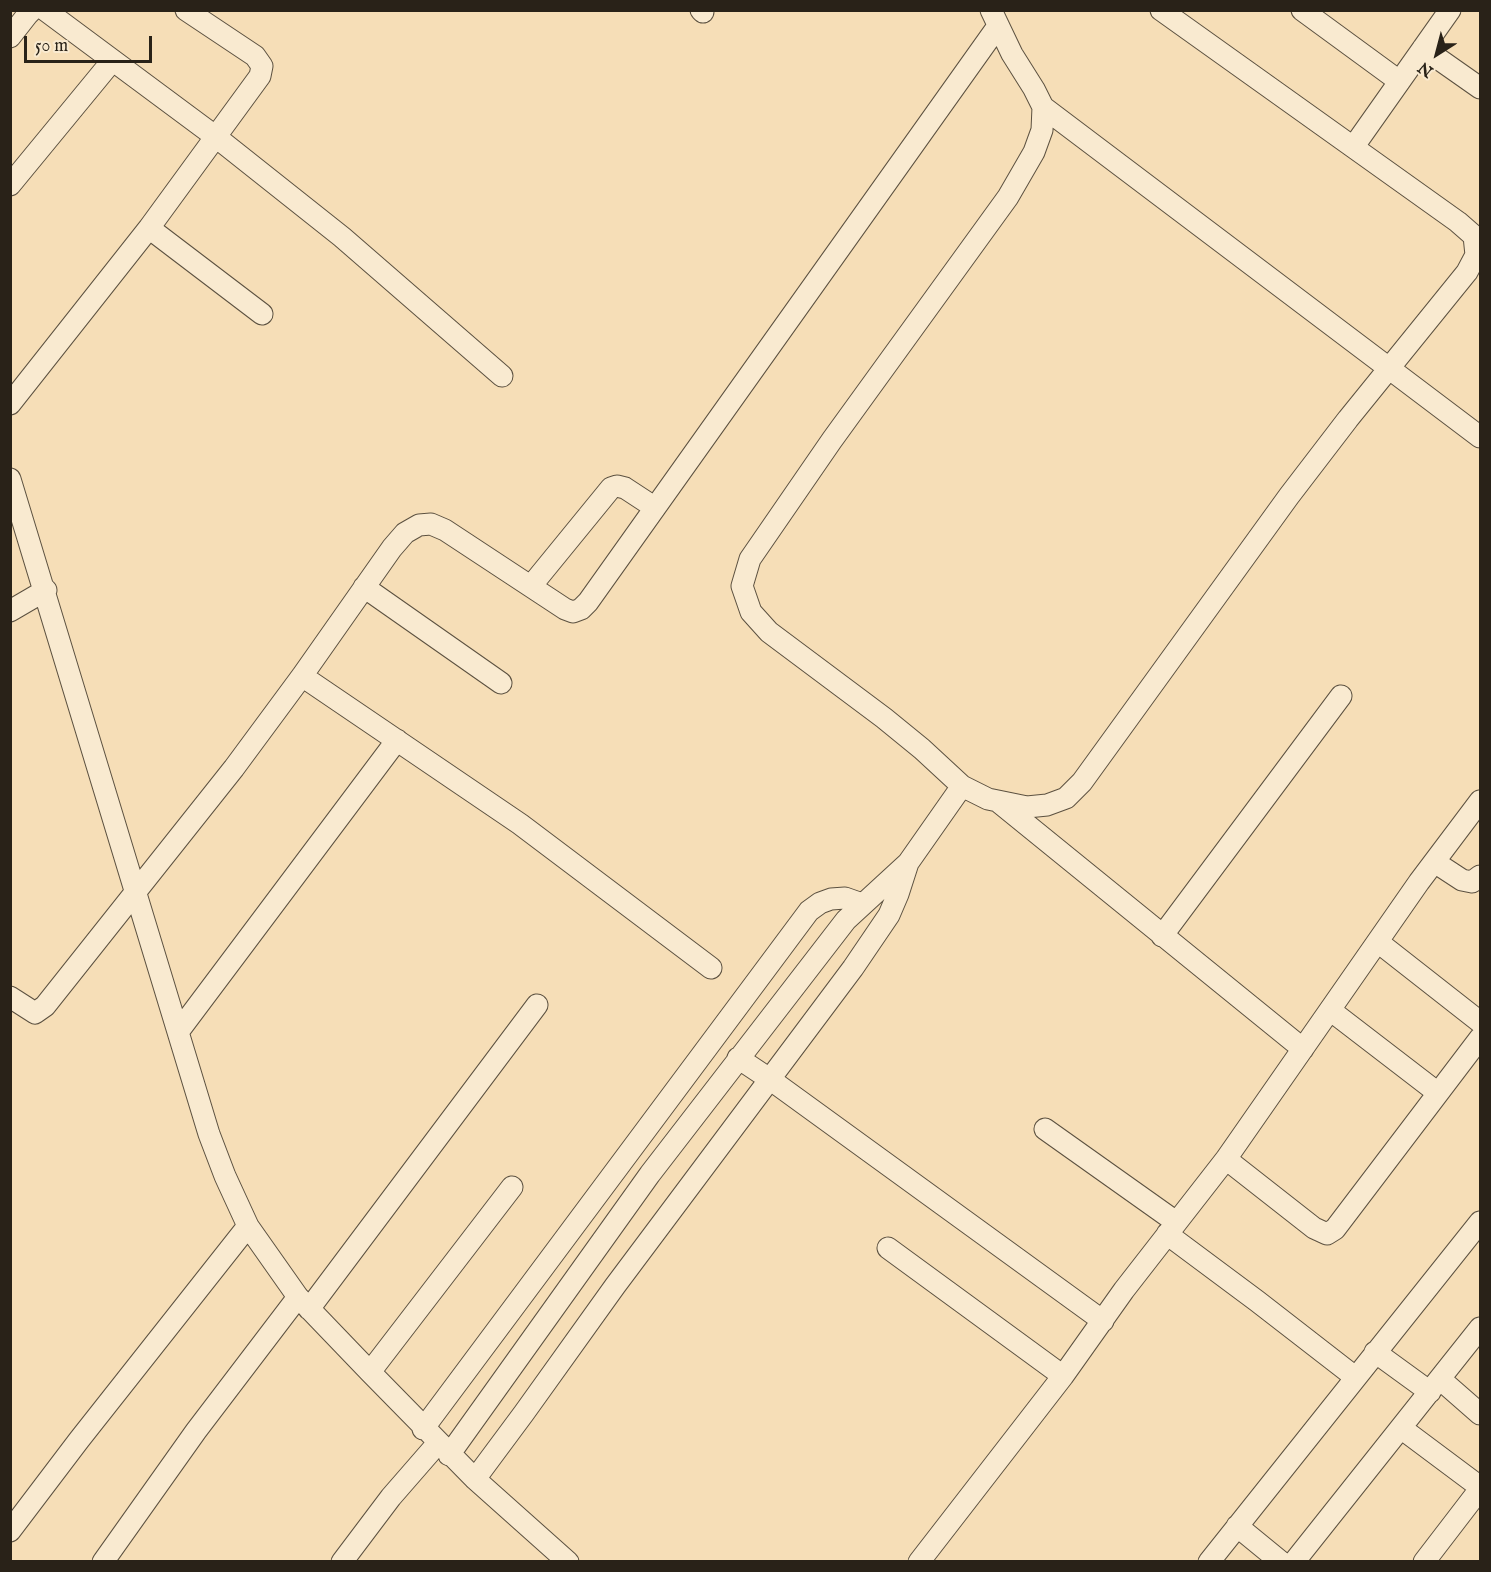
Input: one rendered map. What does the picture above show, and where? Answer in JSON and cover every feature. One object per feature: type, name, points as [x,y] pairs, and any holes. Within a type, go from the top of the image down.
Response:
[{"type":"street","points":[[13,30],[32,10]]},
{"type":"street","points":[[45,10],[216,137],[342,237],[502,376]]},
{"type":"street","points":[[10,404],[149,228],[260,76],[262,66],[255,56],[186,10]]},
{"type":"street","points":[[1043,107],[1042,130],[1034,152],[1008,197],[825,449],[750,559],[742,586],[751,612],[769,632],[884,718],[962,786],[988,800],[1028,807],[1047,805],[1066,798],[1082,782],[1289,496],[1467,272],[1478,255],[1474,236],[1458,222],[1161,10]]},
{"type":"street","points":[[1302,10],[1399,81]]},
{"type":"street","points":[[1354,146],[1450,10]]},
{"type":"street","points":[[10,997],[35,1013],[41,1011],[234,768],[405,533],[419,525],[431,524],[445,530],[565,609],[573,612],[581,609],[994,18],[1043,107],[1480,437]]},
{"type":"street","points":[[1423,48],[1480,88]]},
{"type":"street","points":[[10,185],[112,61]]},
{"type":"street","points":[[149,228],[262,314]]},
{"type":"street","points":[[10,479],[46,591],[135,895],[209,1134],[248,1226],[304,1303],[437,1442],[568,1562]]},
{"type":"street","points":[[531,586],[611,488],[617,486],[626,488],[654,507]]},
{"type":"street","points":[[364,587],[501,683]]},
{"type":"street","points":[[10,611],[46,591]]},
{"type":"street","points":[[302,676],[520,824],[711,968]]},
{"type":"street","points":[[1162,936],[1341,696]]},
{"type":"street","points":[[178,1032],[397,740]]},
{"type":"street","points":[[342,1562],[391,1497],[437,1442],[514,1365],[650,1174],[738,1058],[846,920],[908,863],[962,786]]},
{"type":"street","points":[[919,1562],[1063,1376],[1171,1228],[1226,1159],[1419,882],[1436,863],[1480,801]]},
{"type":"street","points":[[1000,803],[1303,1049]]},
{"type":"street","points":[[475,1479],[615,1286],[853,968],[889,915],[908,863]]},
{"type":"street","points":[[1436,863],[1462,880],[1472,882],[1480,876]]},
{"type":"street","points":[[437,1442],[486,1345],[809,911],[831,899],[845,898],[862,904]]},
{"type":"street","points":[[1378,942],[1480,1022]]},
{"type":"street","points":[[109,1559],[196,1431],[304,1303],[537,1005]]},
{"type":"street","points":[[1330,1010],[1438,1093]]},
{"type":"street","points":[[1226,1159],[1320,1232],[1327,1234],[1335,1229],[1480,1038]]},
{"type":"street","points":[[738,1058],[1103,1321]]},
{"type":"street","points":[[1045,1129],[1171,1228],[1257,1301],[1355,1377]]},
{"type":"street","points":[[370,1372],[512,1187]]},
{"type":"street","points":[[1209,1562],[1355,1377],[1480,1225]]},
{"type":"street","points":[[10,1531],[248,1226]]},
{"type":"street","points":[[888,1248],[1063,1376]]},
{"type":"street","points":[[1294,1562],[1480,1328]]},
{"type":"street","points":[[486,1345],[514,1365]]},
{"type":"street","points":[[1376,1352],[1480,1414]]},
{"type":"street","points":[[1401,1428],[1480,1488],[1431,1559]]},
{"type":"street","points":[[1237,1526],[1281,1562]]}]
